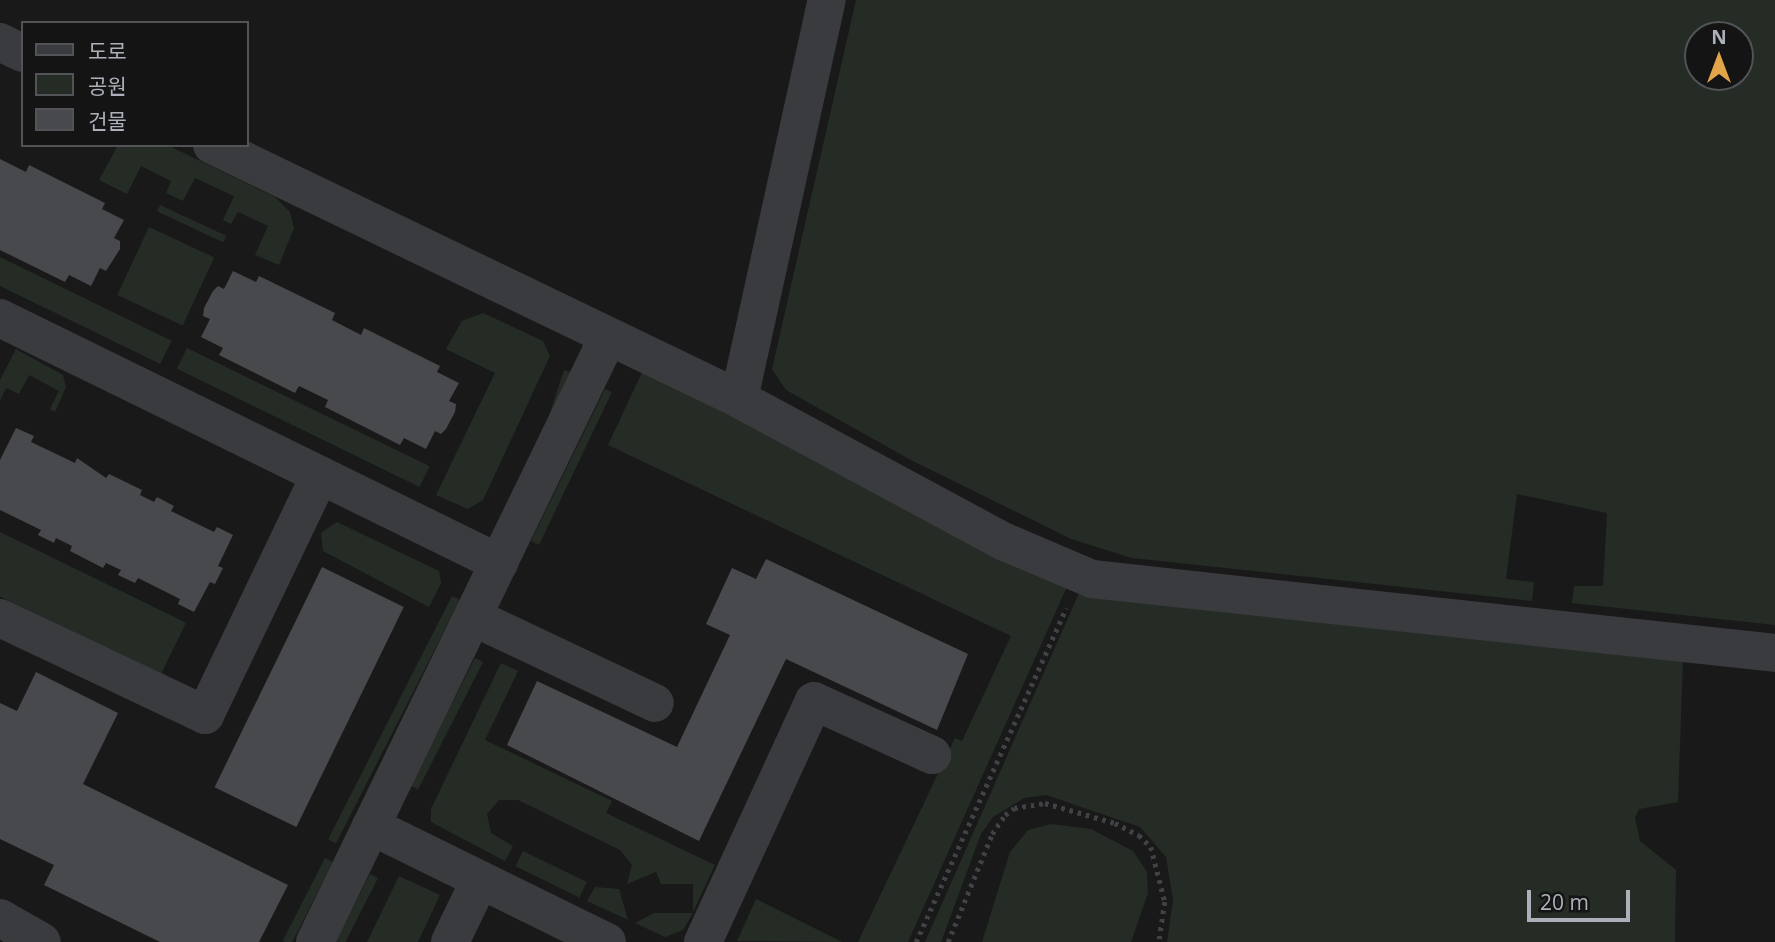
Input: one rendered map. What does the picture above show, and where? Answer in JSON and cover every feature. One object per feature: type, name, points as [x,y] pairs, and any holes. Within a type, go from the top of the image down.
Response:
[{"type":"street","points":[[738,399],[827,0]]},
{"type":"street","points":[[0,42],[21,52]]},
{"type":"street","points":[[216,147],[738,399],[1005,542],[1080,574],[1144,587],[1775,653]]},
{"type":"street","points":[[0,318],[499,563]]},
{"type":"street","points":[[315,942],[608,337]]},
{"type":"street","points":[[0,618],[205,715],[320,475]]},
{"type":"street","points":[[472,617],[655,703]]},
{"type":"street","points":[[703,942],[814,701],[932,755]]},
{"type":"street","points":[[371,826],[607,942]]},
{"type":"street","points":[[450,942],[480,880]]},
{"type":"street","points":[[0,918],[42,942]]},
{"type":"path","points":[[916,942],[1080,574]]},
{"type":"path","points":[[948,942],[992,834],[1014,808],[1045,803],[1115,824],[1139,835],[1151,848],[1164,902],[1159,942]]},
{"type":"green space","points":[[856,0],[1775,0],[1775,625],[1572,603],[1574,586],[1603,586],[1607,513],[1517,494],[1506,579],[1534,582],[1532,601],[1132,558],[1071,539],[911,460],[786,390],[772,369]]},
{"type":"green space","points":[[117,147],[171,147],[275,197],[290,212],[294,228],[279,265],[255,255],[268,226],[238,212],[231,224],[223,220],[234,196],[195,178],[183,201],[166,193],[171,181],[141,166],[127,194],[99,180]]},
{"type":"green space","points":[[160,205],[226,236],[223,242],[157,211]]},
{"type":"green space","points":[[149,227],[214,257],[183,325],[117,295]]},
{"type":"green space","points":[[0,257],[172,341],[160,364],[0,286]]},
{"type":"green space","points":[[483,313],[543,341],[550,356],[483,500],[468,509],[436,495],[495,373],[446,349],[462,321]]},
{"type":"green space","points":[[187,348],[430,466],[420,487],[177,369]]},
{"type":"green space","points":[[16,349],[63,375],[66,387],[55,412],[50,409],[59,391],[29,375],[19,394],[6,388],[0,401],[0,380]]},
{"type":"green space","points":[[646,364],[1070,580],[908,942],[858,942],[955,738],[962,741],[1011,636],[608,445]]},
{"type":"green space","points":[[564,370],[570,372],[520,525],[514,523]]},
{"type":"green space","points":[[605,389],[612,392],[539,545],[531,541]]},
{"type":"green space","points":[[337,522],[439,571],[441,583],[429,607],[323,551],[321,533]]},
{"type":"green space","points":[[0,532],[186,623],[161,675],[0,597]]},
{"type":"green space","points":[[1083,584],[1683,660],[1678,802],[1639,809],[1635,818],[1640,841],[1676,870],[1675,942],[1167,942],[1173,900],[1166,857],[1140,827],[1046,795],[1024,798],[993,817],[981,834],[941,942],[925,942]]},
{"type":"green space","points":[[452,596],[460,600],[336,843],[328,839]]},
{"type":"green space","points":[[475,658],[483,662],[418,789],[410,785]]},
{"type":"green space","points":[[501,663],[518,671],[485,740],[612,801],[606,813],[715,865],[693,912],[693,884],[661,884],[656,872],[627,884],[632,865],[620,850],[518,800],[499,800],[487,814],[491,833],[513,846],[505,861],[431,822],[431,809]]},
{"type":"green space","points":[[1051,824],[1091,829],[1133,851],[1147,872],[1148,893],[1131,942],[982,942],[1010,852],[1028,830]]},
{"type":"green space","points":[[523,851],[587,882],[579,897],[516,866]]},
{"type":"green space","points":[[325,858],[333,862],[292,942],[283,941]]},
{"type":"green space","points":[[370,874],[378,878],[345,942],[336,941]]},
{"type":"green space","points":[[399,876],[440,895],[418,942],[367,942]]},
{"type":"green space","points":[[595,887],[619,889],[628,920],[587,901]]},
{"type":"green space","points":[[756,899],[842,942],[737,941]]},
{"type":"green space","points":[[654,913],[693,913],[683,930],[665,937],[635,923]]},
{"type":"building","points":[[0,159],[26,172],[29,165],[105,203],[102,209],[124,220],[114,238],[120,241],[120,249],[106,271],[100,268],[91,286],[69,275],[65,282],[0,250]]},
{"type":"building","points":[[233,271],[256,282],[259,276],[335,313],[332,320],[361,335],[364,328],[440,366],[437,372],[459,383],[449,401],[456,404],[446,429],[441,434],[435,431],[426,449],[404,438],[400,445],[325,407],[328,400],[299,386],[295,393],[219,355],[223,348],[201,337],[210,319],[203,316],[204,308],[218,286],[224,289]]},
{"type":"building","points":[[16,428],[34,436],[31,442],[75,463],[77,458],[106,478],[109,474],[142,490],[140,495],[154,502],[157,497],[174,506],[171,511],[214,532],[217,527],[233,535],[218,566],[223,568],[215,584],[210,582],[194,612],[178,604],[180,599],[138,578],[135,583],[118,575],[121,570],[106,563],[103,568],[70,551],[72,546],[56,538],[54,543],[38,535],[41,530],[0,510],[0,460]]},
{"type":"building","points":[[766,559],[968,654],[937,730],[786,659],[699,841],[507,745],[537,681],[677,747],[730,635],[706,624],[732,568],[756,579]]},
{"type":"building","points":[[322,567],[404,607],[296,827],[215,787]]},
{"type":"building","points":[[36,672],[118,713],[83,784],[288,885],[259,942],[160,942],[44,885],[54,865],[0,839],[0,703],[17,711]]}]
